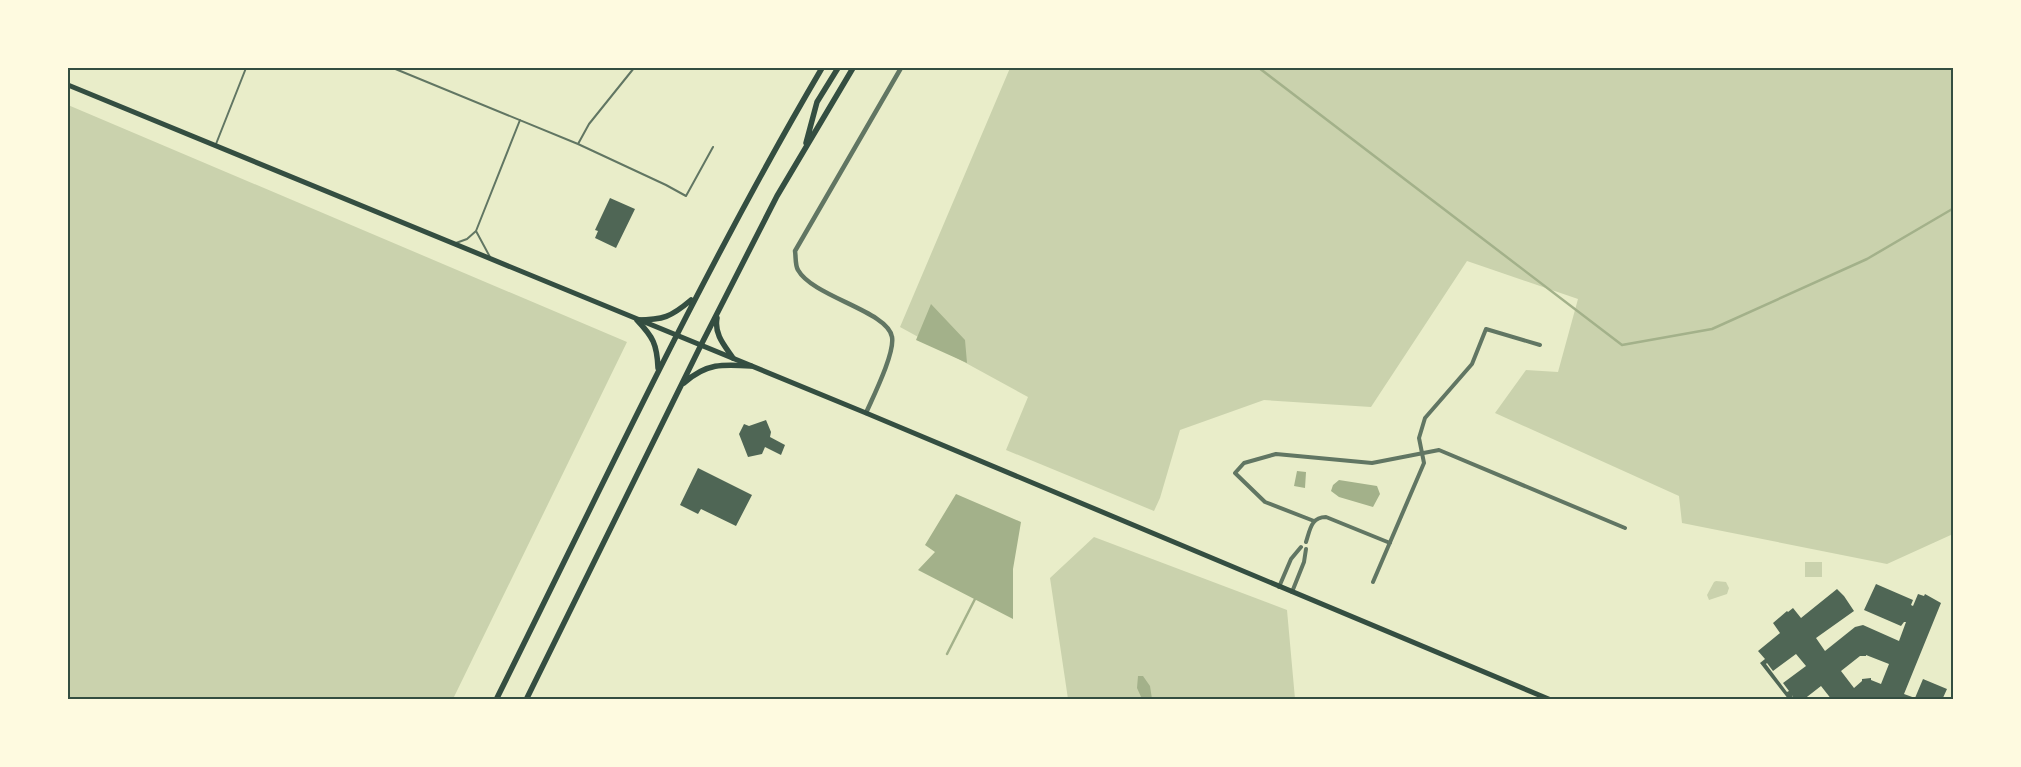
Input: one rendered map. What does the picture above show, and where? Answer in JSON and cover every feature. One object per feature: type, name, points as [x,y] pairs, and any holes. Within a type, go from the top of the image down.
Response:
[{"type":"main road","points":[[496,699],[675,335],[768,160],[822,68]]},
{"type":"main road","points":[[803,152],[817,102],[838,68]]},
{"type":"main road","points":[[526,700],[701,345],[777,196],[853,68]]},
{"type":"main road","points":[[68,85],[866,413],[1551,700]]},
{"type":"main road","points":[[637,320],[664,319],[675,314],[695,297]]},
{"type":"main road","points":[[719,310],[716,325],[717,334],[733,358]]},
{"type":"main road","points":[[637,320],[651,335],[655,344],[658,370]]},
{"type":"main road","points":[[681,386],[705,368],[731,364],[751,366]]},
{"type":"street","points":[[866,413],[891,350],[892,336],[884,323],[807,282],[796,268],[795,251],[901,68]]},
{"type":"street","points":[[1374,582],[1424,463],[1419,438],[1426,415],[1472,364],[1486,329],[1540,345]]},
{"type":"street","points":[[1314,521],[1262,499],[1235,473],[1240,465],[1279,453],[1372,463],[1422,452],[1443,451],[1625,528]]},
{"type":"street","points":[[1306,542],[1314,521],[1322,517],[1330,518],[1390,543]]},
{"type":"street","points":[[1280,587],[1291,559],[1301,547]]},
{"type":"street","points":[[1292,592],[1304,562],[1306,549]]},
{"type":"lane","points":[[215,146],[246,68]]},
{"type":"lane","points":[[393,68],[578,144],[686,196],[713,147]]},
{"type":"lane","points":[[578,144],[590,124],[634,68]]},
{"type":"lane","points":[[454,244],[467,239],[476,231],[520,120]]},
{"type":"lane","points":[[476,231],[481,244],[492,260]]},
{"type":"lane","points":[[1301,547],[1306,542]]},
{"type":"lane","points":[[1306,542],[1306,549]]},
{"type":"shaded area","points":[[1010,68],[1953,68],[1953,534],[1887,564],[1682,523],[1679,496],[1495,413],[1526,370],[1558,372],[1578,299],[1467,261],[1371,407],[1264,400],[1180,430],[1160,498],[1154,511],[1006,450],[1028,397],[900,327]]},
{"type":"shaded area","points":[[68,105],[627,342],[453,699],[68,699]]},
{"type":"shaded area","points":[[931,304],[965,340],[967,363],[916,340]]},
{"type":"shaded area","points":[[1297,471],[1306,472],[1305,488],[1294,486]]},
{"type":"shaded area","points":[[1339,480],[1377,486],[1380,494],[1373,507],[1339,497],[1331,491],[1333,485]]},
{"type":"shaded area","points":[[956,494],[1021,522],[1013,569],[1013,619],[918,570],[935,552],[925,545]]},
{"type":"shaded area","points":[[1094,537],[1287,610],[1295,699],[1068,699],[1050,578]]},
{"type":"shaded area","points":[[1805,562],[1822,562],[1822,577],[1805,577]]},
{"type":"shaded area","points":[[1716,581],[1726,582],[1729,588],[1727,594],[1709,600],[1707,595]]},
{"type":"shaded area","points":[[1138,676],[1143,676],[1150,686],[1152,699],[1142,699],[1137,688]]},
{"type":"building","points":[[610,198],[635,209],[616,248],[595,238],[598,231],[595,230]]},
{"type":"building","points":[[766,420],[771,432],[770,437],[785,445],[781,455],[765,447],[762,454],[748,457],[739,434],[744,424],[749,426]]},
{"type":"building","points":[[698,468],[752,495],[736,526],[701,509],[698,514],[680,505]]},
{"type":"building","points":[[1876,584],[1913,600],[1911,605],[1913,606],[1918,594],[1924,596],[1925,594],[1941,603],[1904,694],[1915,698],[1923,679],[1947,689],[1942,700],[1832,700],[1821,686],[1803,700],[1795,700],[1792,695],[1794,700],[1789,700],[1760,663],[1765,659],[1758,651],[1780,633],[1773,623],[1793,608],[1801,618],[1837,589],[1854,611],[1816,638],[1825,651],[1855,627],[1863,625],[1899,641],[1906,622],[1901,626],[1864,610]],"holes":[[[1796,654],[1806,666],[1783,683],[1789,691],[1787,692],[1766,664],[1773,671]],[[1866,655],[1889,664],[1881,684],[1871,680],[1871,678],[1862,679],[1854,688],[1841,671],[1860,656]]]},
{"type":"waterway","points":[[1259,68],[1622,345],[1712,329],[1867,259],[1954,208]]},
{"type":"waterway","points":[[947,654],[975,599]]}]
